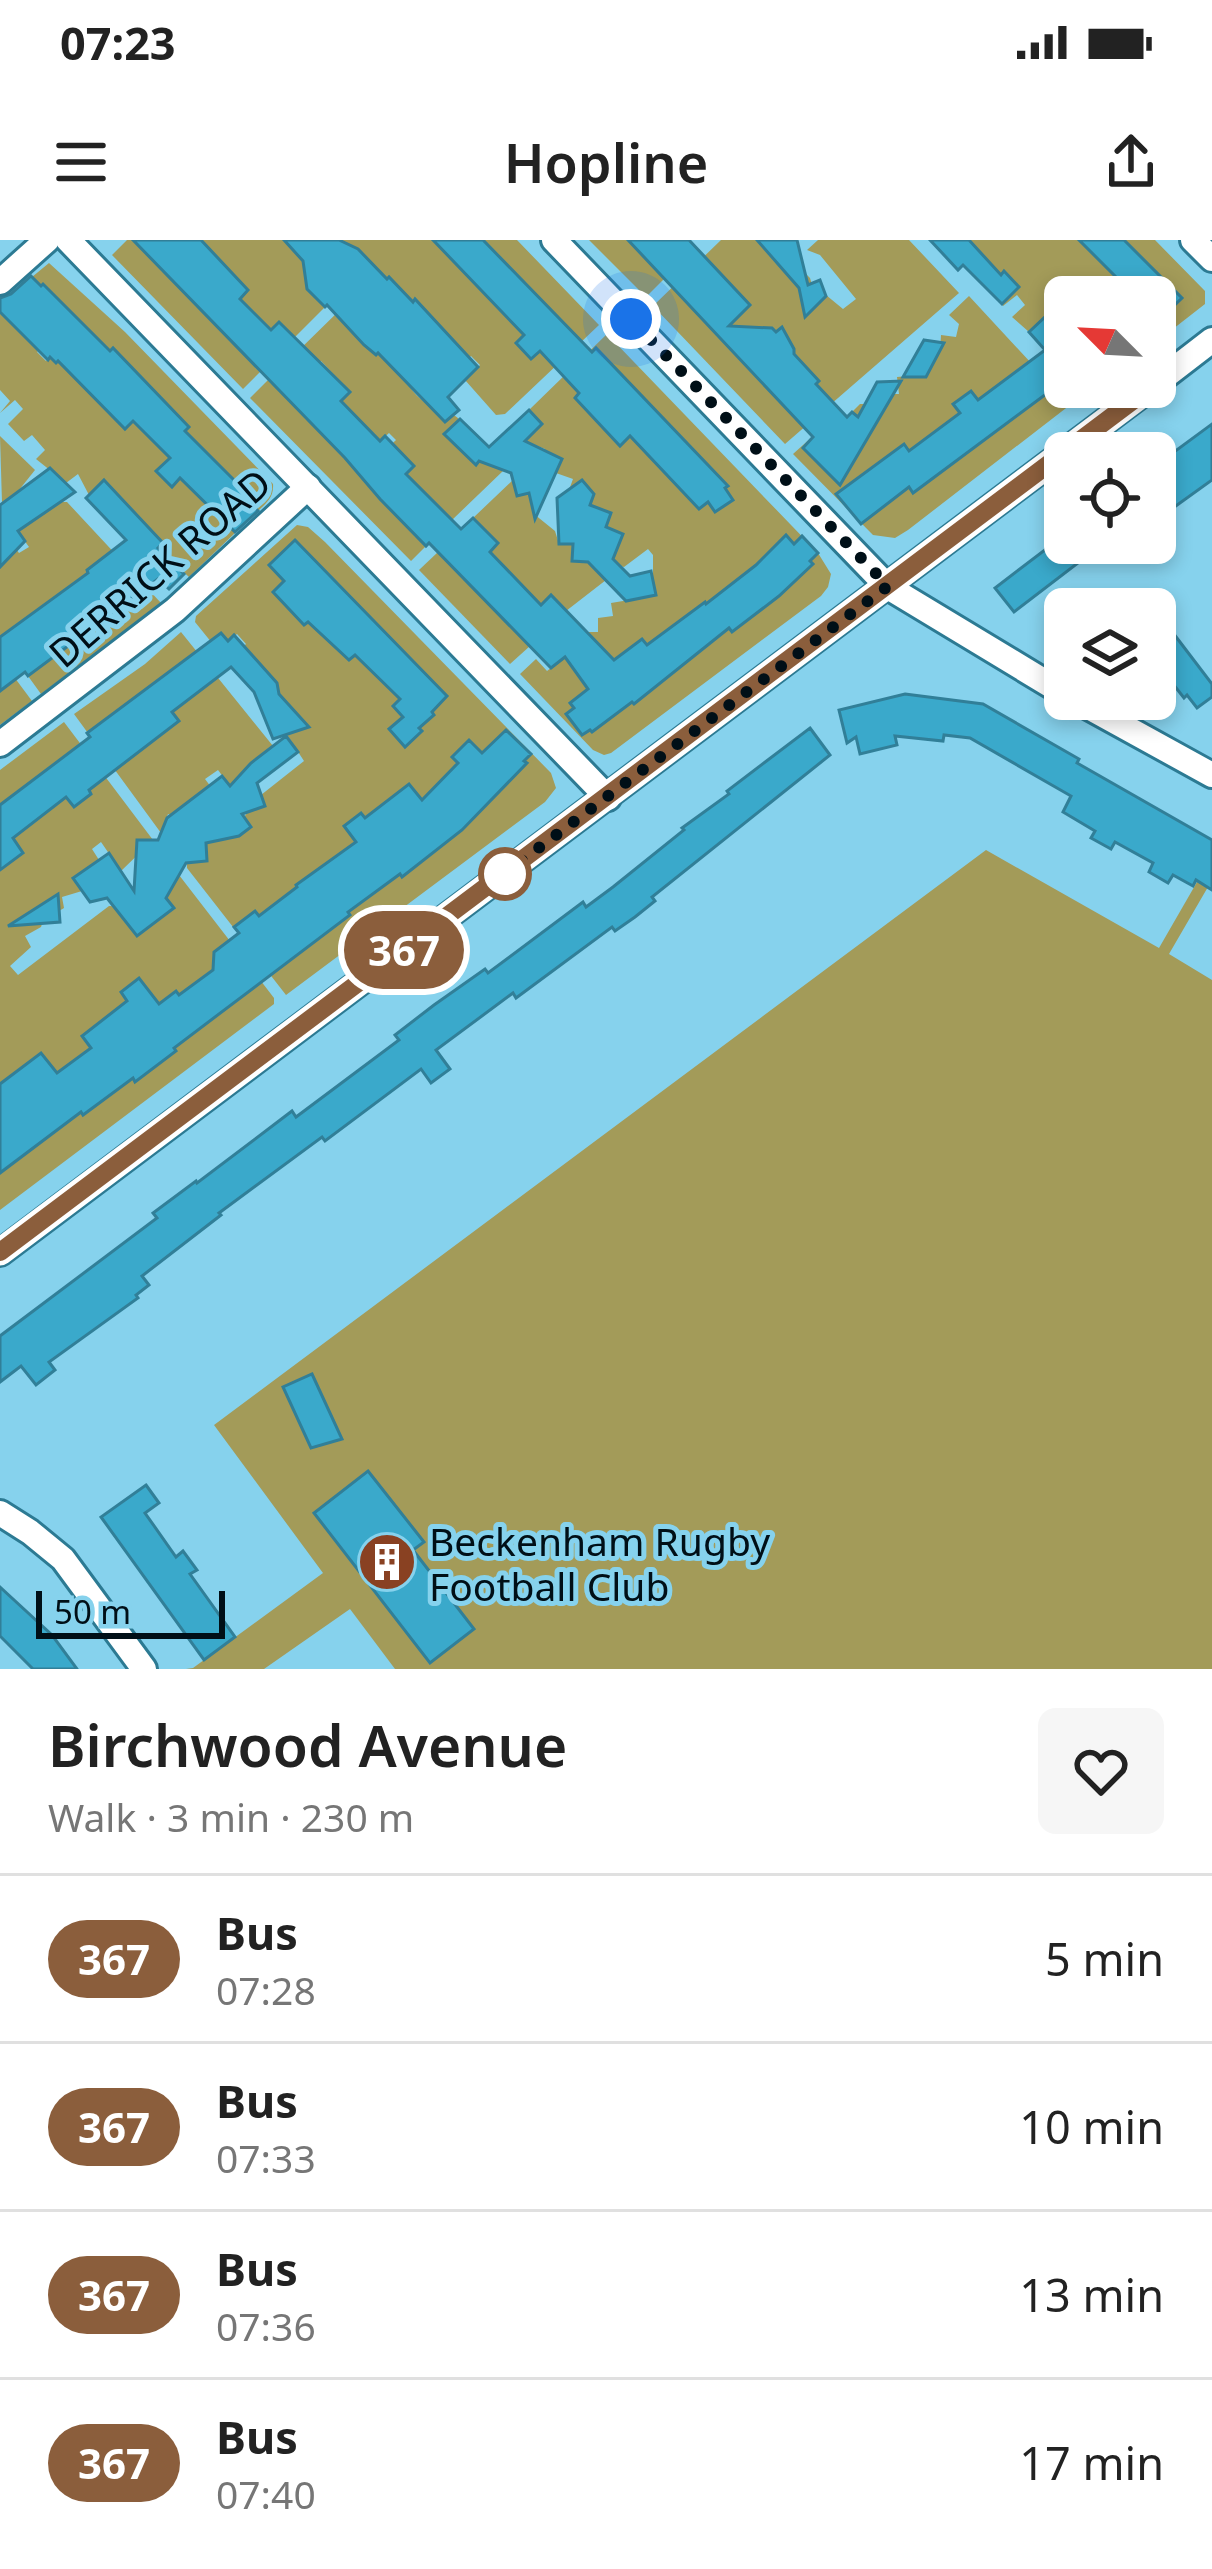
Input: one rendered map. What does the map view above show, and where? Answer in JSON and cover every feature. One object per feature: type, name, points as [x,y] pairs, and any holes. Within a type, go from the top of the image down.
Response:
[{"type":"street","points":[[0,282],[47,240]]},
{"type":"street","points":[[68,240],[608,798]]},
{"type":"street","points":[[554,240],[888,586],[1044,681]]},
{"type":"street","points":[[1193,240],[1212,259]]},
{"type":"street","points":[[1176,367],[1212,340]]},
{"type":"street","points":[[0,1252],[1123,408]]},
{"type":"street","name":"DERRICK ROAD","points":[[0,744],[176,610],[308,487]]},
{"type":"street","points":[[1112,720],[1212,775]]},
{"type":"street","points":[[0,1513],[63,1559],[145,1669]]},
{"type":"shaded area","points":[[127,240],[299,240],[311,293],[325,307],[243,389],[112,255]]},
{"type":"shaded area","points":[[339,240],[517,240],[599,325],[505,414],[496,415],[465,380],[480,365],[471,356],[456,371],[425,340],[440,325],[432,317],[428,321],[415,300],[406,308],[389,277]]},
{"type":"shaded area","points":[[589,240],[628,240],[665,278],[646,297]]},
{"type":"shaded area","points":[[721,240],[772,240],[810,278],[816,298],[826,295],[843,309],[856,299],[820,255],[807,250],[818,240],[909,240],[959,293],[785,444],[653,306]]},
{"type":"shaded area","points":[[969,240],[1155,240],[1205,291],[1205,304],[1176,327],[1176,276],[1044,276],[1044,319],[1029,332],[1012,317],[1025,305],[1017,295],[1002,304],[1019,287],[1005,272],[986,289],[963,265]]},
{"type":"shaded area","points":[[49,263],[125,332],[273,484],[271,496],[258,511],[249,502],[252,499],[191,437],[157,470],[171,486],[181,478],[235,533],[189,577],[165,555],[154,566],[147,527],[105,481],[89,495],[78,474],[66,483],[36,459],[45,450],[32,435],[24,441],[8,424],[23,409],[15,400],[0,413],[10,401],[0,390],[0,312],[48,340],[37,352],[46,361],[50,357],[57,363],[64,356],[105,347],[32,277]]},
{"type":"shaded area","points":[[969,296],[1044,377],[1044,408],[1066,408],[908,530],[895,538],[873,535],[793,454],[813,436],[803,448],[822,467],[869,428],[852,412],[865,404],[882,413],[888,404],[881,394],[899,394],[897,377],[909,376],[910,365],[928,374],[924,351],[940,353],[941,335],[956,337],[959,324],[949,315]]},
{"type":"shaded area","points":[[345,305],[375,355],[392,340],[410,387],[424,402],[460,420],[445,434],[452,443],[469,429],[482,440],[467,455],[489,451],[504,470],[452,520],[406,474],[398,451],[365,483],[426,546],[411,561],[250,398],[269,379],[360,474],[396,440],[389,433],[380,441],[341,401],[350,392],[321,361],[310,370],[295,354]]},
{"type":"shaded area","points":[[607,334],[818,553],[831,574],[821,596],[604,755],[593,750],[520,674],[536,659],[547,671],[564,658],[560,652],[578,632],[598,632],[598,618],[613,616],[611,603],[635,599],[636,585],[653,581],[653,555],[648,549],[620,566],[603,548],[623,534],[603,526],[611,513],[589,506],[594,494],[582,480],[569,490],[573,479],[540,461],[545,449],[525,441],[542,425],[529,410]]},
{"type":"shaded area","points":[[0,436],[35,470],[2,503]]},
{"type":"shaded area","points":[[513,480],[517,496],[529,493],[534,514],[555,531],[559,544],[571,544],[571,538],[606,580],[566,611],[551,595],[541,605],[490,552],[498,543],[473,518]]},
{"type":"shaded area","points":[[67,502],[161,603],[41,694],[28,676],[134,597],[104,557],[87,570],[95,581],[0,637],[0,558],[5,562],[13,554],[0,541],[6,536],[19,553],[29,547],[16,529]]},
{"type":"shaded area","points":[[297,525],[308,527],[325,542],[551,773],[556,788],[545,802],[286,995],[187,863],[207,861],[205,843],[224,839],[228,828],[236,838],[251,828],[244,817],[264,806],[261,795],[304,761],[287,735],[304,729],[279,694],[277,683],[252,688],[245,683],[262,667],[230,659],[246,644],[237,634],[216,648],[195,622],[196,616]]},
{"type":"shaded area","points":[[438,552],[530,646],[510,664],[419,570]]},
{"type":"shaded area","points":[[181,632],[273,746],[230,786],[218,770],[205,779],[217,795],[191,800],[175,812],[180,818],[168,814],[161,833],[74,714]]},
{"type":"shaded area","points":[[0,658],[32,701],[0,725]]},
{"type":"shaded area","points":[[64,722],[153,840],[121,871],[101,842],[92,849],[99,860],[73,878],[82,891],[62,897],[60,922],[42,924],[25,936],[31,947],[10,966],[18,975],[109,906],[173,908],[166,898],[179,875],[274,1004],[0,1210],[0,770]]},
{"type":"shaded area","points":[[986,850],[1159,948],[1212,856],[1212,880],[1169,954],[1212,980],[1212,1669],[395,1669],[350,1609],[264,1669],[186,1669],[323,1573],[214,1425]]},
{"type":"building","points":[[133,240],[201,240],[248,290],[240,299],[271,330],[279,322],[350,392],[341,401],[380,441],[385,436],[414,466],[406,474],[461,529],[473,518],[498,543],[490,552],[541,605],[551,595],[614,660],[642,639],[647,645],[706,604],[786,535],[794,544],[802,536],[818,553],[810,561],[813,564],[732,632],[729,628],[634,704],[582,735],[566,714],[574,708],[570,703],[588,689],[565,657],[551,668],[380,499]]},
{"type":"building","points":[[284,240],[339,240],[358,249],[413,302],[415,299],[478,367],[448,397],[459,410],[445,422],[378,353],[364,345],[307,289],[303,261]]},
{"type":"building","points":[[433,240],[483,240],[592,352],[596,348],[728,486],[733,500],[715,512],[708,502],[699,509],[630,436],[620,446],[540,351],[531,359],[516,343],[524,335]]},
{"type":"building","points":[[628,240],[689,240],[750,305],[729,326],[776,332],[782,327],[794,354],[847,417],[852,412],[858,417],[877,382],[901,381],[840,485],[803,448],[813,437]]},
{"type":"building","points":[[757,240],[797,240],[808,285],[820,280],[826,296],[805,317],[799,288]]},
{"type":"building","points":[[930,240],[969,240],[1019,287],[1002,304],[963,265],[958,270]]},
{"type":"building","points":[[1079,240],[1124,240],[1160,276],[1115,276]]},
{"type":"building","points":[[31,276],[110,351],[113,348],[189,427],[185,431],[253,499],[249,502],[258,511],[235,532],[180,478],[172,487],[156,471],[170,458],[133,421],[125,429],[58,361],[48,360],[0,312],[0,298]]},
{"type":"building","points":[[1044,318],[1044,349],[1029,332]]},
{"type":"building","points":[[924,340],[944,343],[926,377],[903,377]]},
{"type":"building","points":[[1044,351],[1044,396],[913,493],[909,487],[861,524],[836,494],[904,444],[909,451],[960,413],[953,404],[971,391],[978,400]]},
{"type":"building","points":[[529,410],[542,424],[525,441],[562,459],[535,519],[529,493],[517,496],[511,473],[479,461],[476,465],[444,434],[460,419],[489,447]]},
{"type":"building","points":[[1212,424],[1212,480],[1176,506],[1176,451]]},
{"type":"building","points":[[50,468],[75,492],[18,531],[25,541],[0,567],[0,505]]},
{"type":"building","points":[[104,480],[163,543],[158,548],[184,574],[169,589],[158,579],[28,676],[25,672],[0,691],[0,637],[126,540],[86,498]]},
{"type":"building","points":[[582,480],[594,494],[590,505],[611,513],[606,527],[623,534],[613,559],[630,576],[651,571],[656,595],[626,601],[588,562],[572,561],[573,544],[559,544],[557,498]]},
{"type":"building","points":[[295,540],[447,696],[405,747],[389,729],[403,717],[393,706],[400,699],[355,655],[349,660],[308,622],[304,625],[273,592],[284,581],[269,565]]},
{"type":"building","points":[[1044,551],[1044,564],[1077,564],[1014,612],[995,588]]},
{"type":"building","points":[[221,633],[228,641],[234,635],[309,727],[273,739],[254,692],[231,667],[172,712],[179,721],[89,790],[91,794],[74,807],[66,797],[13,838],[23,853],[0,870],[0,805]]},
{"type":"building","points":[[1176,637],[1212,684],[1212,697],[1197,708],[1187,695],[1184,698],[1176,688]]},
{"type":"building","points":[[905,694],[983,704],[1212,840],[1212,890],[1173,875],[1168,883],[1149,872],[1153,863],[1115,842],[1111,849],[1091,838],[1095,831],[1063,812],[1071,796],[970,738],[944,735],[943,741],[895,736],[897,745],[860,754],[856,737],[847,743],[839,710]]},
{"type":"building","points":[[810,728],[830,755],[652,897],[655,901],[635,917],[615,931],[612,927],[516,998],[513,993],[436,1050],[450,1069],[431,1083],[421,1069],[219,1213],[142,1276],[149,1285],[138,1298],[49,1362],[55,1370],[36,1385],[21,1366],[0,1382],[0,1336],[157,1218],[153,1213],[196,1181],[292,1111],[296,1117],[399,1040],[395,1035],[434,1005],[485,969],[488,973],[583,902],[586,907],[613,887]]},
{"type":"building","points":[[506,730],[531,754],[462,830],[348,912],[135,1082],[133,1078],[83,1115],[81,1112],[0,1173],[0,1084],[41,1053],[57,1073],[91,1048],[82,1036],[127,1001],[121,992],[139,978],[159,1004],[176,991],[179,995],[213,970],[214,952],[239,933],[234,927],[255,911],[259,916],[356,842],[344,826],[361,813],[365,818],[409,784],[422,800],[458,763],[452,757],[469,740],[482,753]]},
{"type":"building","points":[[286,736],[298,752],[257,783],[265,806],[242,814],[251,827],[239,836],[206,843],[207,861],[186,863],[166,898],[174,908],[137,936],[107,898],[90,902],[73,878],[109,853],[134,891],[137,840],[158,840],[167,818],[222,776],[230,786]]},
{"type":"building","points":[[58,894],[60,922],[8,926]]},
{"type":"building","points":[[312,1374],[342,1439],[311,1448],[283,1387]]},
{"type":"building","name":"Beckenham Rugby Football Club","points":[[368,1471],[424,1542],[413,1550],[474,1629],[430,1663],[314,1513]]},
{"type":"building","points":[[146,1485],[159,1503],[145,1513],[176,1557],[183,1551],[197,1570],[190,1574],[235,1637],[204,1660],[101,1517]]},
{"type":"building","points":[[0,1587],[52,1635],[77,1669],[33,1669],[0,1636]]},
{"type":"bus line","name":"367","points":[[0,1252],[1123,408]]},
{"type":"place","name":"Beckenham Rugby Football Club","points":[[387,1562]]},
{"type":"route","points":[[505,874],[496,880],[888,586],[631,319]]}]
